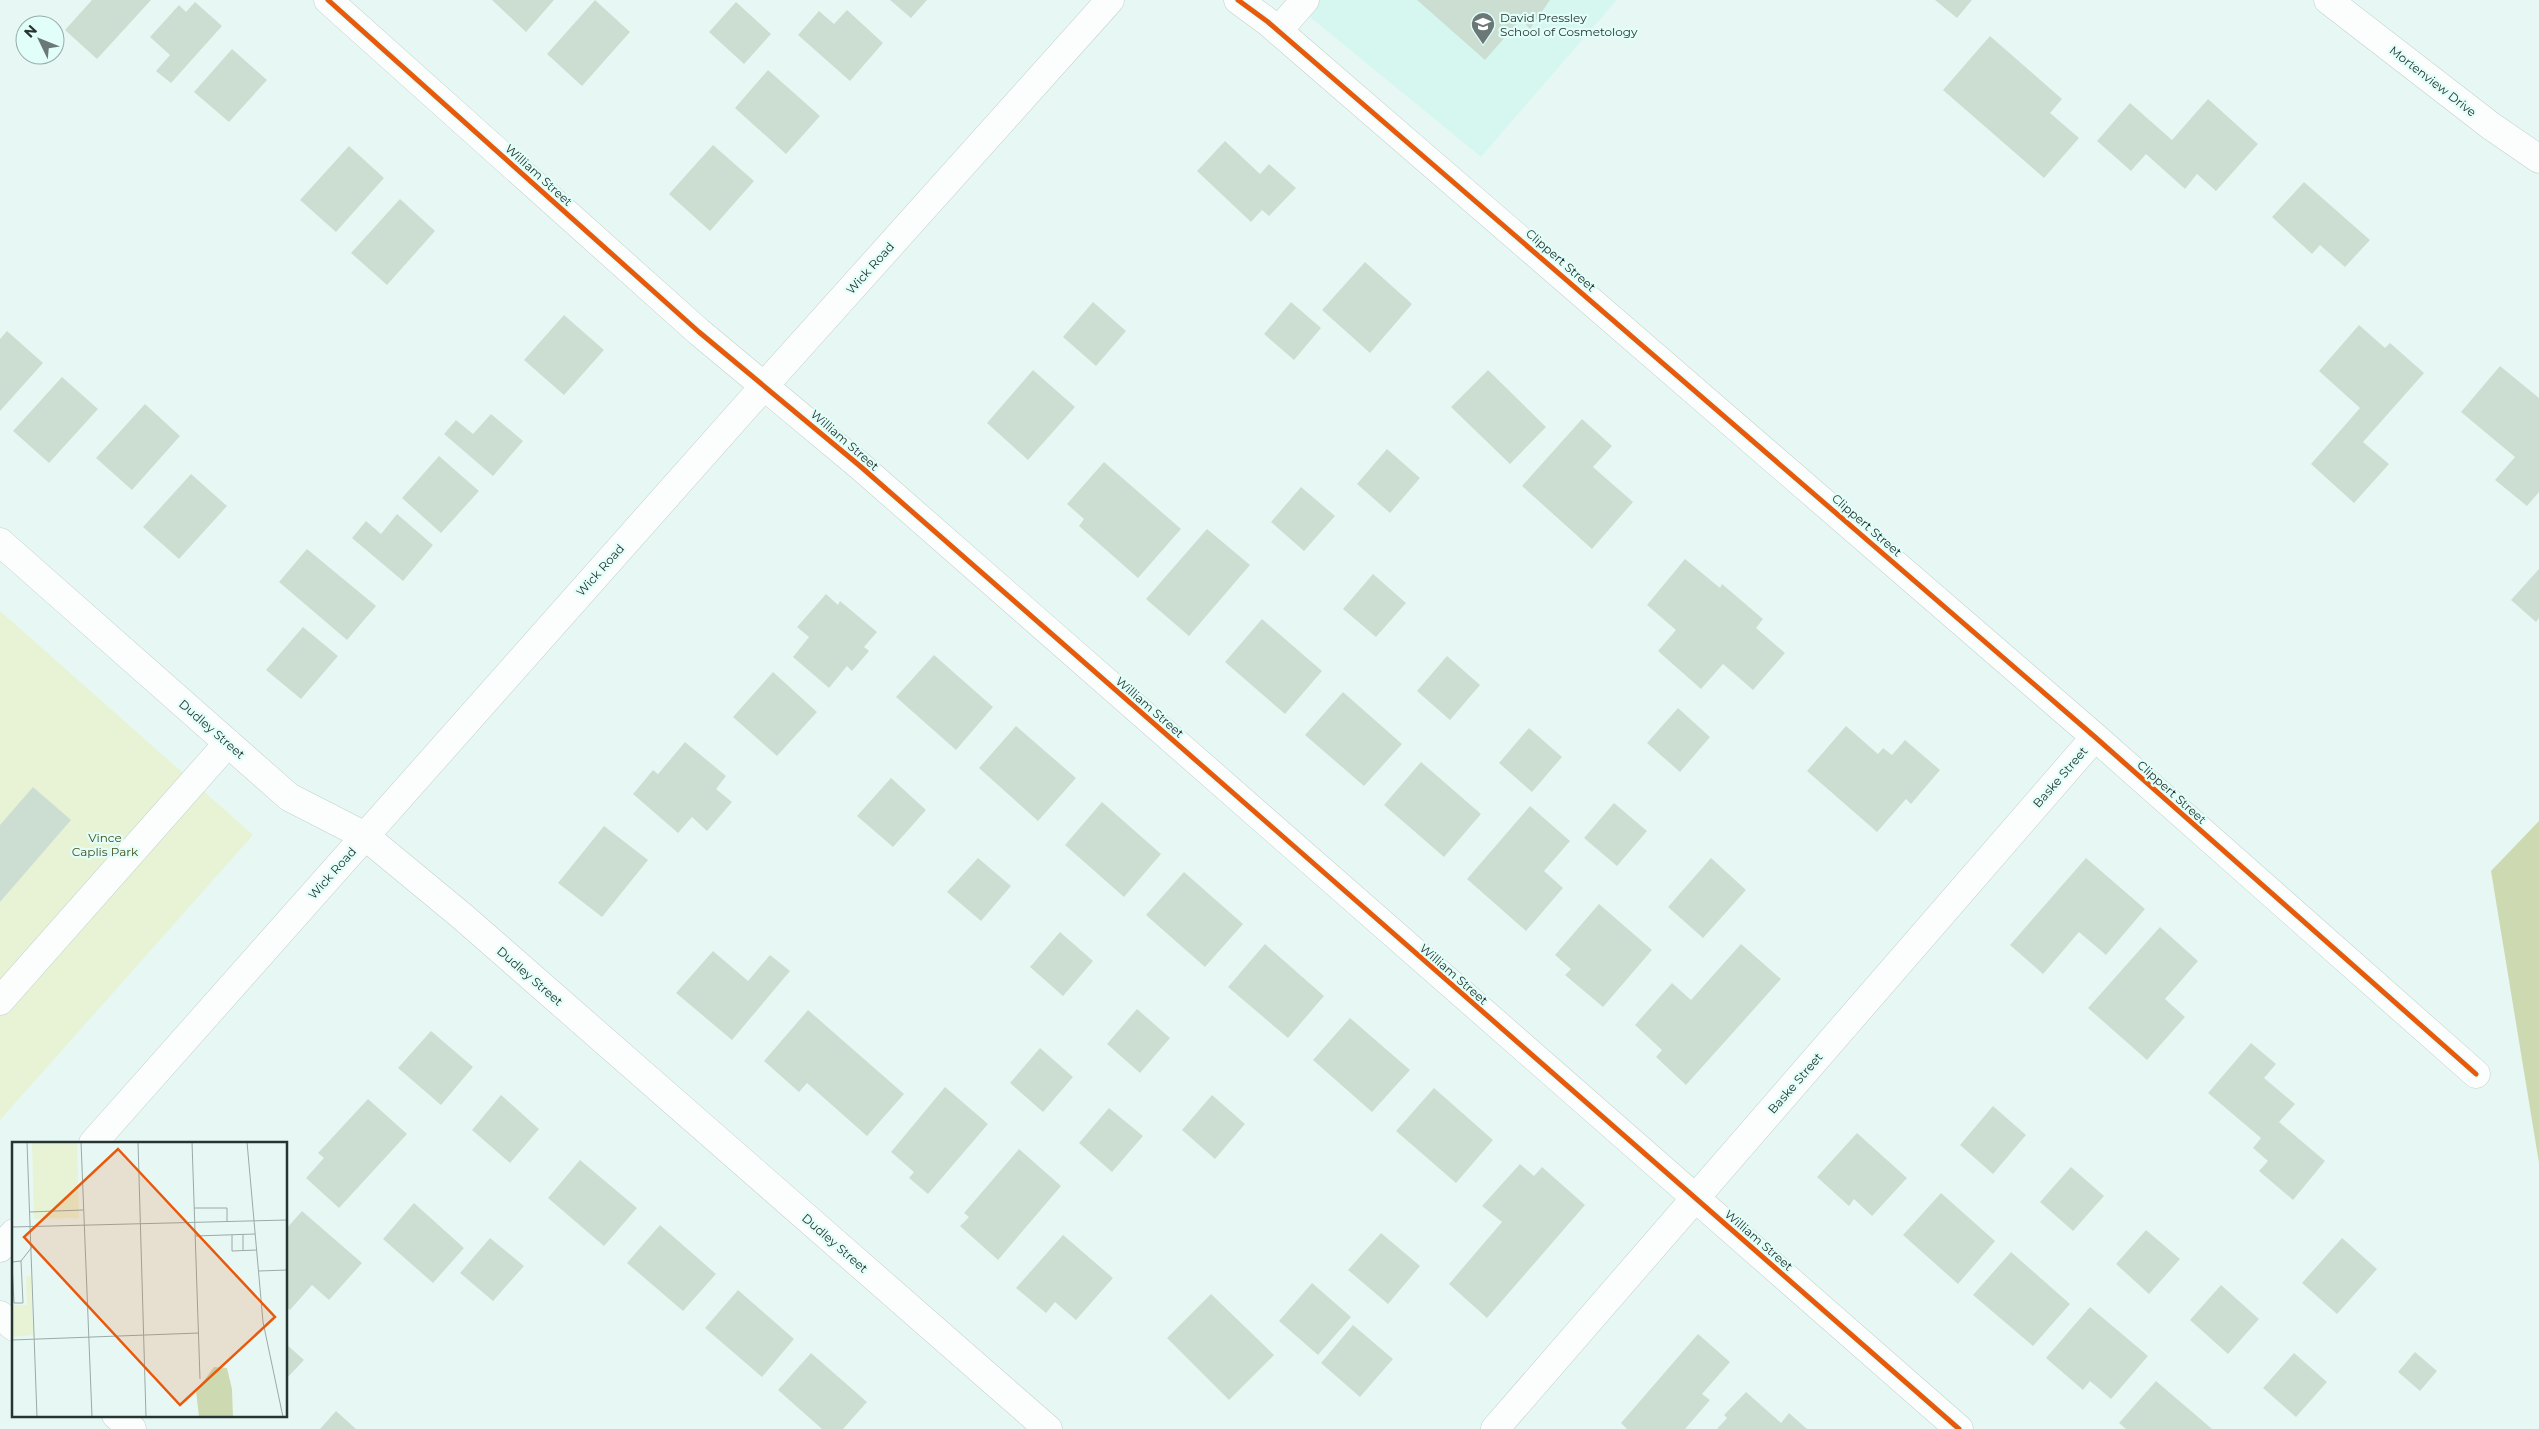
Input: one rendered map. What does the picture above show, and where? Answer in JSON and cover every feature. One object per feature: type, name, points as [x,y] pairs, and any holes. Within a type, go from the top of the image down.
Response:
[{"type":"street","name":"William Street","points":[[328,0],[699,332],[765,385],[1959,1429]]},
{"type":"street","name":"Wick Road","points":[[95,1142],[765,385],[1110,0]]},
{"type":"street","name":"Clippert Street","points":[[1238,0],[1278,31],[2095,737],[2476,1074]]},
{"type":"street","points":[[1278,31],[1305,0]]},
{"type":"street","name":"Mortenview Drive","points":[[2328,0],[2491,126],[2539,159]]},
{"type":"street","name":"Dudley Street","points":[[0,542],[289,797],[365,836],[471,924],[1048,1429]]},
{"type":"street","name":"Baske Street","points":[[1495,1429],[2095,737]]},
{"type":"street","points":[[0,1001],[228,743]]},
{"type":"street","points":[[0,1248],[12,1235]]},
{"type":"street","points":[[0,1315],[12,1324]]},
{"type":"street","points":[[117,1416],[132,1429]]},
{"type":"shaded area","points":[[1289,0],[1617,0],[1481,157]]},
{"type":"green space","name":"Vince Caplis Park","points":[[0,611],[253,835],[0,1120]]},
{"type":"green space","points":[[2539,821],[2539,1163],[2491,871]]},
{"type":"building","points":[[92,0],[151,0],[97,59],[65,30]]},
{"type":"building","points":[[492,0],[554,0],[526,32]]},
{"type":"building","points":[[595,0],[630,32],[582,86],[547,54]]},
{"type":"building","points":[[890,0],[927,0],[911,18]]},
{"type":"building","name":"David Pressley School of Cosmetology","points":[[1417,0],[1550,0],[1530,29],[1521,19],[1485,60]]},
{"type":"building","points":[[1935,0],[1972,0],[1957,18]]},
{"type":"building","points":[[195,2],[222,26],[171,83],[156,71],[170,55],[150,37],[179,5],[186,12]]},
{"type":"building","points":[[736,2],[771,34],[744,64],[709,32]]},
{"type":"building","points":[[847,10],[883,43],[850,81],[798,35],[819,11],[834,24]]},
{"type":"building","points":[[1990,36],[2062,99],[2050,113],[2079,138],[2044,178],[1943,90]]},
{"type":"building","points":[[232,49],[267,80],[229,122],[194,92]]},
{"type":"building","points":[[768,70],[820,116],[786,154],[735,108]]},
{"type":"building","points":[[2208,99],[2258,144],[2216,191],[2197,174],[2185,189],[2146,154],[2131,171],[2097,141],[2130,103],[2172,140]]},
{"type":"building","points":[[1225,141],[1260,174],[1269,164],[1296,188],[1269,216],[1262,210],[1251,222],[1197,171]]},
{"type":"building","points":[[713,145],[754,181],[710,231],[669,194]]},
{"type":"building","points":[[349,146],[384,178],[336,232],[300,200]]},
{"type":"building","points":[[2304,182],[2370,240],[2345,267],[2320,245],[2312,254],[2272,217]]},
{"type":"building","points":[[400,199],[435,231],[387,285],[351,253]]},
{"type":"building","points":[[1365,262],[1412,304],[1370,353],[1322,310]]},
{"type":"building","points":[[1093,302],[1126,331],[1096,366],[1063,337]]},
{"type":"building","points":[[1291,302],[1321,328],[1294,360],[1264,334]]},
{"type":"building","points":[[564,315],[604,350],[564,395],[524,360]]},
{"type":"building","points":[[2359,325],[2385,348],[2390,343],[2424,373],[2363,442],[2389,464],[2354,503],[2311,464],[2360,408],[2319,371]]},
{"type":"building","points":[[7,331],[43,363],[0,411],[0,339]]},
{"type":"building","points":[[2500,366],[2539,398],[2539,492],[2527,506],[2495,480],[2515,457],[2461,412]]},
{"type":"building","points":[[1033,370],[1075,407],[1028,460],[987,423]]},
{"type":"building","points":[[1488,370],[1546,427],[1510,464],[1451,407]]},
{"type":"building","points":[[62,377],[98,409],[49,463],[13,431]]},
{"type":"building","points":[[145,404],[180,436],[132,490],[96,458]]},
{"type":"building","points":[[491,414],[523,441],[493,476],[444,434],[456,420],[473,434]]},
{"type":"building","points":[[1582,419],[1612,446],[1593,467],[1633,502],[1592,549],[1522,486]]},
{"type":"building","points":[[1387,449],[1420,478],[1390,513],[1357,484]]},
{"type":"building","points":[[439,456],[479,491],[441,533],[402,498]]},
{"type":"building","points":[[1104,462],[1181,529],[1138,578],[1079,526],[1084,519],[1067,504]]},
{"type":"building","points":[[191,474],[227,506],[179,559],[143,527]]},
{"type":"building","points":[[1301,487],[1335,516],[1304,551],[1271,522]]},
{"type":"building","points":[[397,514],[433,545],[403,581],[352,538],[366,521],[381,534]]},
{"type":"building","points":[[1207,529],[1250,565],[1189,636],[1146,599]]},
{"type":"building","points":[[307,549],[376,606],[347,640],[279,582]]},
{"type":"building","points":[[1685,559],[1720,588],[1722,584],[1763,619],[1756,628],[1785,653],[1753,690],[1723,664],[1701,689],[1658,651],[1676,630],[1647,605]]},
{"type":"building","points":[[2539,569],[2539,618],[2536,622],[2511,600]]},
{"type":"building","points":[[1373,574],[1406,603],[1376,637],[1343,609]]},
{"type":"building","points":[[826,594],[838,605],[840,601],[877,632],[864,647],[869,651],[852,671],[847,666],[829,688],[793,657],[809,637],[797,627]]},
{"type":"building","points":[[1262,619],[1322,671],[1285,714],[1225,662]]},
{"type":"building","points":[[303,627],[338,656],[301,699],[266,670]]},
{"type":"building","points":[[934,655],[993,707],[956,750],[896,697]]},
{"type":"building","points":[[1447,656],[1480,685],[1450,720],[1417,691]]},
{"type":"building","points":[[773,672],[817,712],[777,756],[733,717]]},
{"type":"building","points":[[1343,692],[1402,744],[1364,786],[1305,735]]},
{"type":"building","points":[[1678,708],[1710,737],[1680,772],[1647,743]]},
{"type":"building","points":[[1016,726],[1076,778],[1038,821],[979,768]]},
{"type":"building","points":[[1846,726],[1878,754],[1883,748],[1892,755],[1905,740],[1940,770],[1911,804],[1906,799],[1877,832],[1807,771]]},
{"type":"building","points":[[1529,728],[1562,757],[1532,792],[1499,763]]},
{"type":"building","points":[[685,742],[726,776],[716,789],[732,802],[707,831],[692,817],[678,833],[633,794],[653,770],[658,774]]},
{"type":"building","points":[[1421,762],[1481,814],[1444,857],[1384,805]]},
{"type":"building","points":[[891,778],[926,810],[893,847],[857,816]]},
{"type":"building","points":[[33,787],[71,820],[0,902],[0,825]]},
{"type":"building","points":[[1102,802],[1161,854],[1124,897],[1065,845]]},
{"type":"building","points":[[1614,803],[1647,831],[1617,866],[1584,838]]},
{"type":"building","points":[[1530,806],[1570,841],[1544,871],[1563,888],[1526,931],[1467,879]]},
{"type":"building","points":[[604,826],[648,860],[602,917],[558,883]]},
{"type":"building","points":[[978,858],[1011,886],[981,921],[947,892]]},
{"type":"building","points":[[1711,858],[1746,890],[1703,938],[1668,907]]},
{"type":"building","points":[[2086,858],[2145,909],[2106,955],[2079,932],[2043,974],[2010,945]]},
{"type":"building","points":[[1184,872],[1243,924],[1205,967],[1146,915]]},
{"type":"building","points":[[1599,904],[1652,950],[1603,1007],[1565,975],[1571,969],[1555,955]]},
{"type":"building","points":[[2160,927],[2198,961],[2165,999],[2185,1017],[2147,1060],[2088,1008]]},
{"type":"building","points":[[1060,932],[1093,961],[1063,996],[1030,967]]},
{"type":"building","points":[[1265,944],[1324,996],[1288,1038],[1228,987]]},
{"type":"building","points":[[1741,944],[1781,979],[1686,1085],[1656,1057],[1662,1050],[1635,1025],[1672,983],[1691,1000]]},
{"type":"building","points":[[713,951],[748,981],[770,955],[790,971],[732,1040],[676,993]]},
{"type":"building","points":[[1137,1009],[1170,1038],[1140,1073],[1107,1044]]},
{"type":"building","points":[[808,1010],[904,1094],[867,1136],[807,1083],[799,1092],[764,1061]]},
{"type":"building","points":[[1350,1018],[1410,1070],[1372,1112],[1313,1060]]},
{"type":"building","points":[[431,1031],[473,1067],[441,1105],[398,1068]]},
{"type":"building","points":[[2251,1043],[2276,1064],[2264,1078],[2295,1104],[2279,1122],[2325,1161],[2293,1200],[2259,1171],[2268,1161],[2253,1148],[2261,1138],[2208,1093]]},
{"type":"building","points":[[1040,1048],[1073,1077],[1043,1112],[1010,1083]]},
{"type":"building","points":[[945,1087],[988,1124],[928,1194],[909,1178],[914,1172],[891,1152]]},
{"type":"building","points":[[1434,1088],[1493,1140],[1456,1183],[1396,1131]]},
{"type":"building","points":[[501,1095],[539,1129],[510,1163],[472,1130]]},
{"type":"building","points":[[1212,1095],[1245,1124],[1215,1159],[1182,1130]]},
{"type":"building","points":[[368,1099],[407,1134],[339,1208],[306,1178],[324,1158],[318,1153]]},
{"type":"building","points":[[1993,1106],[2026,1135],[1993,1174],[1960,1145]]},
{"type":"building","points":[[1109,1108],[1143,1136],[1112,1172],[1079,1143]]},
{"type":"building","points":[[1857,1133],[1907,1178],[1872,1216],[1854,1199],[1849,1206],[1817,1177]]},
{"type":"building","points":[[1019,1149],[1061,1186],[998,1260],[960,1226],[969,1217],[964,1213]]},
{"type":"building","points":[[580,1160],[637,1208],[604,1246],[548,1198]]},
{"type":"building","points":[[1520,1164],[1534,1176],[1542,1167],[1585,1205],[1487,1318],[1449,1284],[1502,1222],[1482,1206]]},
{"type":"building","points":[[2071,1167],[2104,1196],[2073,1231],[2040,1202]]},
{"type":"building","points":[[1941,1193],[1995,1241],[1958,1284],[1903,1235]]},
{"type":"building","points":[[414,1203],[464,1248],[433,1283],[383,1239]]},
{"type":"building","points":[[302,1211],[362,1263],[329,1300],[312,1285],[290,1310],[288,1308],[288,1227]]},
{"type":"building","points":[[660,1225],[716,1274],[683,1311],[627,1263]]},
{"type":"building","points":[[2146,1230],[2180,1259],[2149,1294],[2116,1264]]},
{"type":"building","points":[[1381,1233],[1420,1266],[1388,1304],[1348,1270]]},
{"type":"building","points":[[1063,1235],[1113,1278],[1076,1320],[1055,1302],[1046,1313],[1016,1288]]},
{"type":"building","points":[[490,1238],[524,1266],[493,1301],[460,1273]]},
{"type":"building","points":[[2342,1238],[2377,1269],[2337,1314],[2302,1283]]},
{"type":"building","points":[[2011,1252],[2070,1304],[2033,1346],[1973,1295]]},
{"type":"building","points":[[1312,1283],[1351,1317],[1318,1355],[1279,1321]]},
{"type":"building","points":[[2221,1285],[2259,1319],[2228,1354],[2190,1320]]},
{"type":"building","points":[[738,1290],[794,1339],[762,1377],[705,1328]]},
{"type":"building","points":[[1211,1294],[1274,1355],[1229,1400],[1167,1338]]},
{"type":"building","points":[[2090,1307],[2148,1356],[2111,1399],[2090,1381],[2083,1390],[2046,1358]]},
{"type":"building","points":[[1353,1325],[1393,1359],[1360,1397],[1321,1363]]},
{"type":"building","points":[[1698,1334],[1730,1362],[1702,1394],[1710,1400],[1685,1429],[1627,1429],[1621,1423]]},
{"type":"building","points":[[288,1346],[304,1360],[288,1377]]},
{"type":"building","points":[[2415,1352],[2437,1371],[2420,1391],[2398,1372]]},
{"type":"building","points":[[811,1353],[867,1402],[843,1429],[822,1429],[778,1390]]},
{"type":"building","points":[[2294,1353],[2327,1382],[2296,1417],[2263,1388]]},
{"type":"building","points":[[2156,1381],[2212,1429],[2126,1429],[2119,1423]]},
{"type":"building","points":[[1746,1392],[1781,1423],[1789,1413],[1807,1429],[1717,1429],[1727,1418],[1724,1415]]},
{"type":"building","points":[[336,1411],[356,1429],[320,1429]]},
{"type":"cycle path","points":[[328,0],[699,332],[860,466],[1959,1429]]},
{"type":"cycle path","points":[[1238,0],[1268,22],[2095,737],[2476,1074]]},
{"type":"place","name":"David Pressley School of Cosmetology","points":[[1483,45]]}]
